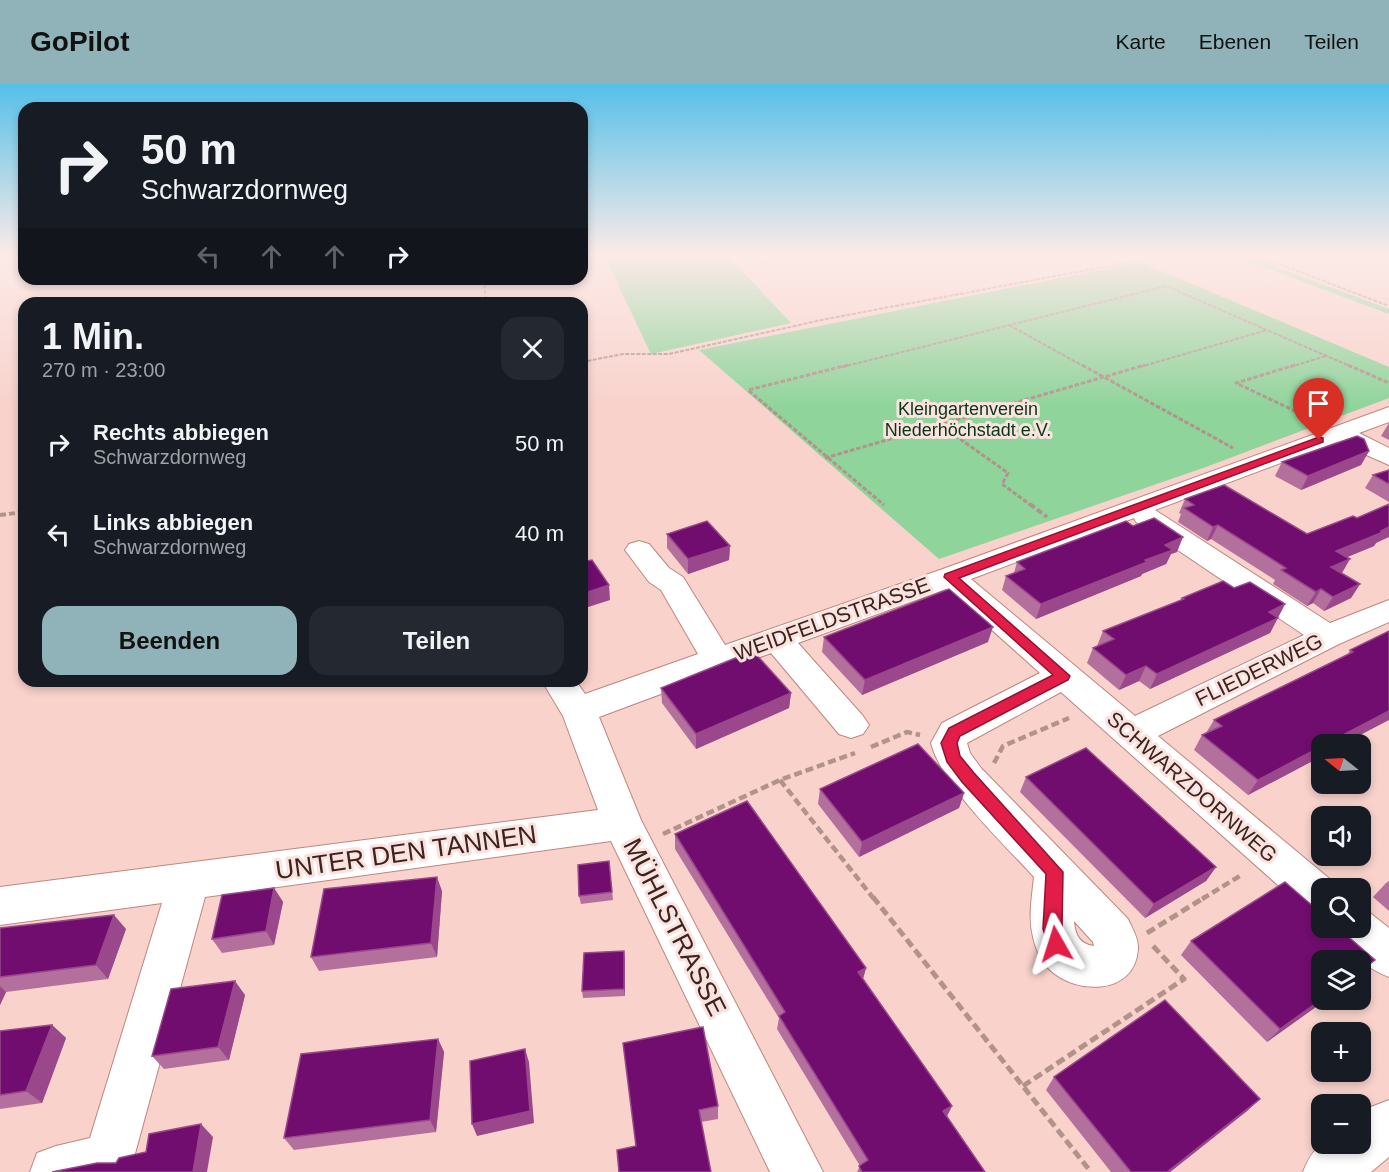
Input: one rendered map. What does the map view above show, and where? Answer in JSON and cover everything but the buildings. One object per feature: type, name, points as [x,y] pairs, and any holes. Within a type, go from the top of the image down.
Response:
[{"type":"street","name":"WEIDFELDSTRASSE","points":[[580,714],[587,707],[598,702],[950,577],[1389,414]]},
{"type":"street","points":[[1340,433],[1389,458]]},
{"type":"street","points":[[1134,508],[1328,636]]},
{"type":"street","points":[[639,550],[659,575],[672,584],[718,661]]},
{"type":"street","name":"SCHWARZDORNWEG","points":[[950,577],[1311,889]]},
{"type":"street","name":"FLIEDERWEG","points":[[1132,734],[1328,636],[1389,610]]},
{"type":"street","points":[[777,639],[851,725]]},
{"type":"street","points":[[1054,872],[968,778],[953,758],[949,743],[955,732],[1063,676]]},
{"type":"street","name":"MÜHLSTRASSE","points":[[563,687],[580,714],[629,835],[797,1172]]},
{"type":"street","name":"UNTER DEN TANNEN","points":[[0,906],[189,881],[629,835]]},
{"type":"street","points":[[56,1172],[109,1160],[189,881]]},
{"type":"street","points":[[1368,938],[1389,956]]},
{"type":"street","points":[[1329,1172],[1389,1125]]},
{"type":"path","points":[[588,361],[622,354],[669,354],[897,306]]},
{"type":"path","points":[[884,506],[748,390],[1087,306]]},
{"type":"path","points":[[1212,306],[1389,383]]},
{"type":"path","points":[[1009,325],[1257,462]]},
{"type":"path","points":[[825,458],[1268,330]]},
{"type":"path","points":[[1297,412],[1236,383],[1326,356]]},
{"type":"path","points":[[939,424],[1008,473],[1002,484],[1067,532]]},
{"type":"path","points":[[0,514],[18,512]]},
{"type":"path","points":[[993,770],[998,753],[1003,746],[1098,706]]},
{"type":"path","points":[[629,835],[907,732],[949,743]]},
{"type":"path","points":[[780,780],[1091,1172]]},
{"type":"path","points":[[1023,1086],[1184,979],[1143,935],[1271,855]]},
{"type":"green space","points":[[628,306],[775,306],[791,323],[651,354]]},
{"type":"green space","name":"Kleingartenverein Niederhöchstadt e.V.","points":[[921,306],[1244,306],[1389,367],[1389,398],[1206,467],[939,559],[699,350]]},
{"type":"green space","points":[[1367,306],[1380,306],[1389,309],[1389,314]]},
{"type":"route","points":[[1056,944],[1053,929],[1054,872],[968,778],[953,758],[949,743],[955,732],[1063,676],[950,577],[1319,440]]}]
